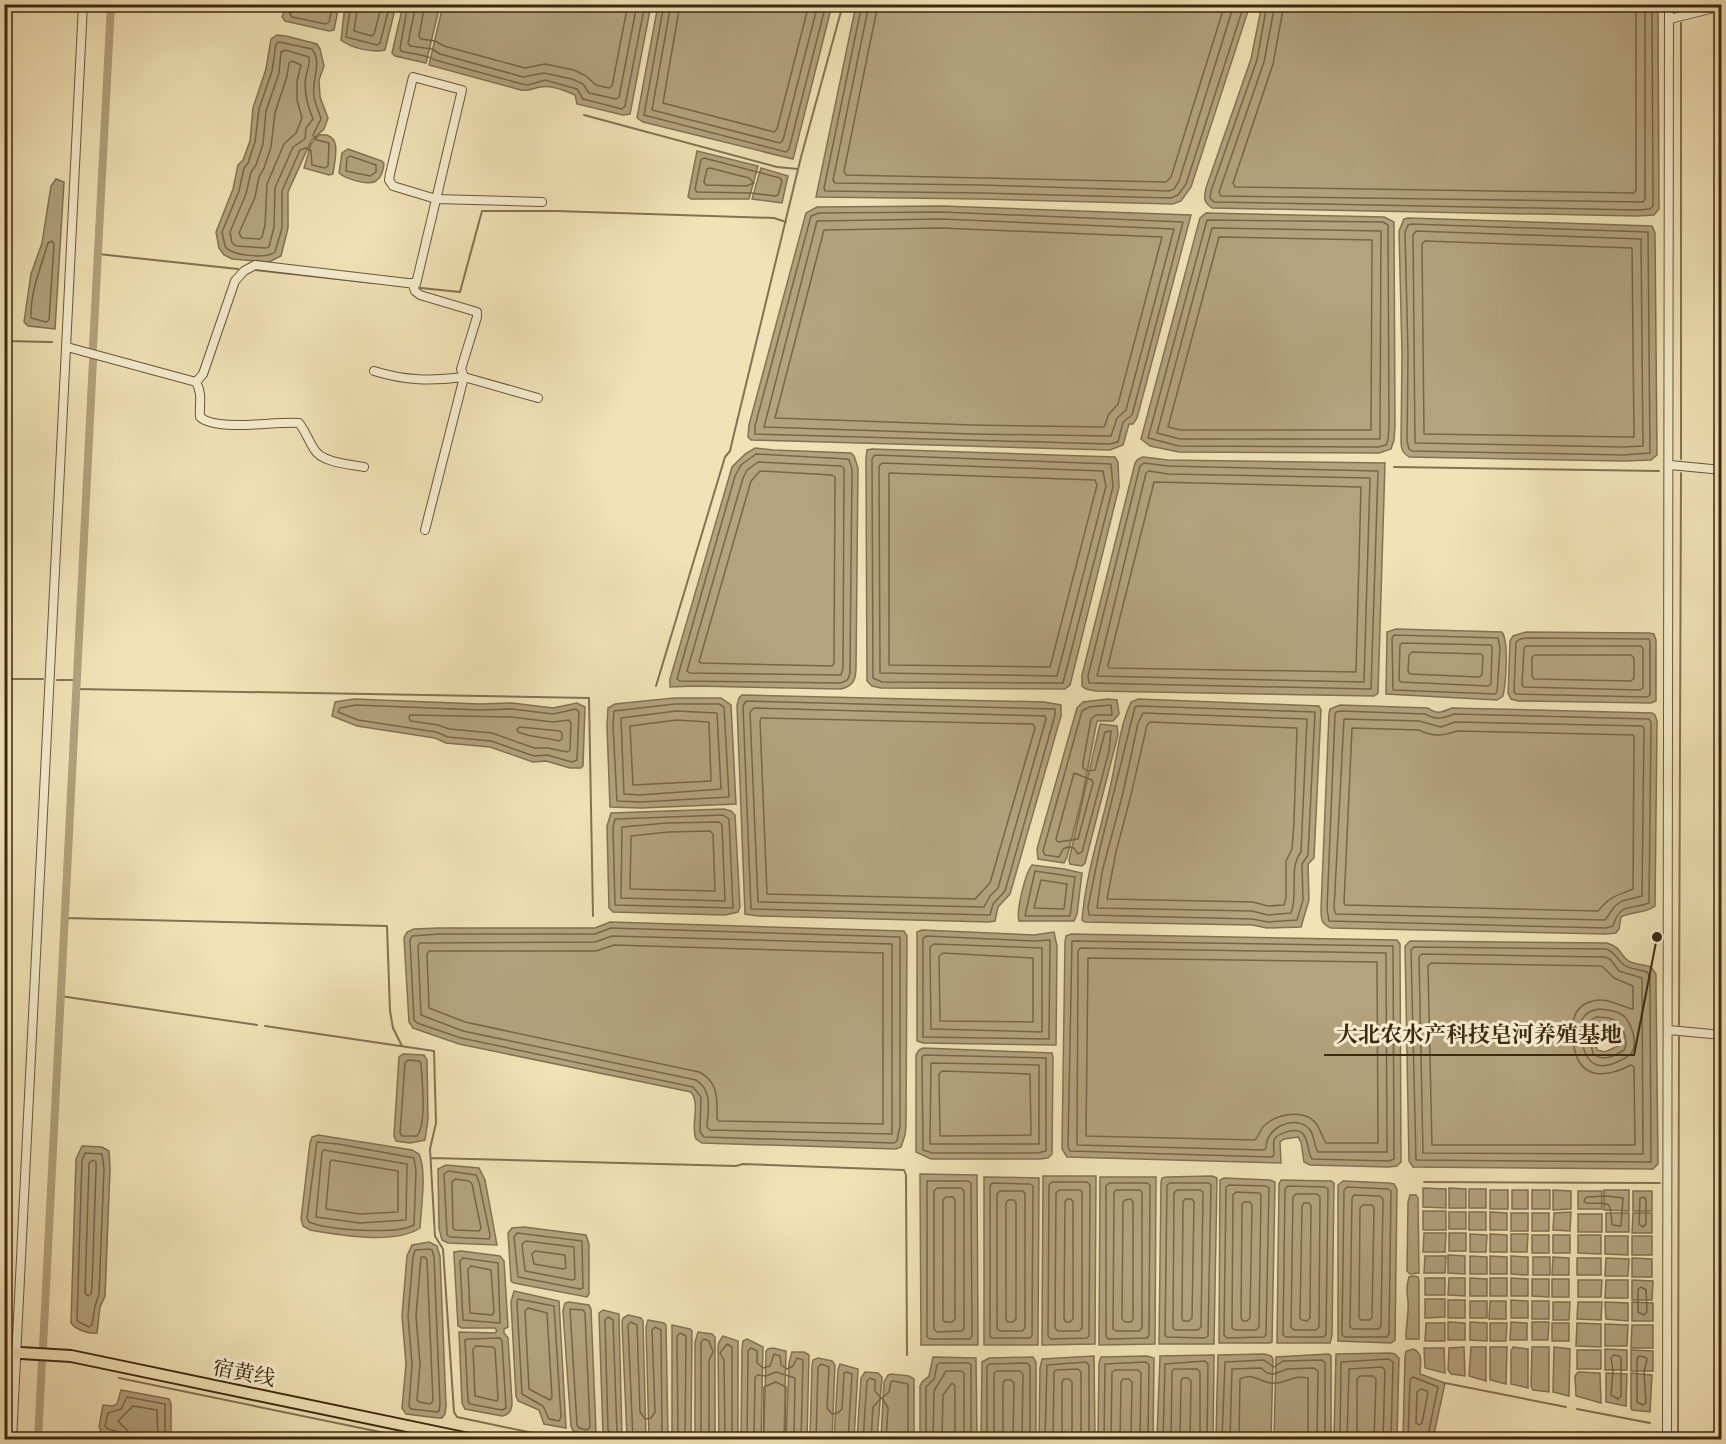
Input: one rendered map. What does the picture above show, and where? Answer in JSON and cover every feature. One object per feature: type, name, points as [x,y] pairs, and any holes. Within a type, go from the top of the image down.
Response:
[{"type":"main road","name":"宿黄线","points":[[10,1352],[71,1356],[474,1440]]},
{"type":"street","points":[[12,1440],[10,1352],[67,346],[83,4]]},
{"type":"street","points":[[1667,1440],[1670,4]]},
{"type":"street","points":[[1670,19],[1719,6]]},
{"type":"street","points":[[196,382],[203,374],[235,281],[244,271],[255,266],[416,284],[436,199],[462,90],[413,77],[389,180],[393,186],[436,199],[542,202]]},
{"type":"street","points":[[412,283],[420,295],[477,312],[461,369],[464,376],[425,530]]},
{"type":"street","points":[[67,346],[196,382],[201,391],[200,417],[206,423],[256,425],[299,423],[320,457],[364,467]]},
{"type":"street","points":[[374,372],[399,379],[416,380],[464,376],[538,398]]},
{"type":"street","points":[[1670,465],[1720,470]]},
{"type":"street","points":[[1669,1030],[1720,1035]]},
{"type":"shaded area","points":[[1578,1432],[1580,1433],[1615,1439],[1571,1439]]},
{"type":"water","points":[[1248,4],[1248,11],[1191,187],[1181,201],[1173,204],[816,197],[856,5]]},
{"type":"water","points":[[1262,4],[1658,5],[1659,209],[1654,215],[1638,216],[1212,208],[1205,200],[1206,188],[1251,59]]},
{"type":"water","points":[[287,5],[339,5],[334,30],[329,31],[285,21],[282,17]]},
{"type":"water","points":[[345,5],[396,5],[385,50],[362,49],[341,40]]},
{"type":"water","points":[[403,5],[440,5],[426,63],[395,56],[392,53]]},
{"type":"water","points":[[443,5],[651,5],[630,114],[623,115],[577,104],[575,95],[563,90],[545,87],[521,90],[429,65]]},
{"type":"water","points":[[658,5],[832,5],[793,159],[643,122],[637,118]]},
{"type":"water","points":[[277,35],[317,44],[324,66],[319,80],[320,97],[328,118],[324,129],[311,141],[288,192],[288,228],[281,256],[269,262],[232,259],[224,255],[219,248],[216,232],[233,189],[238,165],[243,160],[250,141],[253,108],[266,69],[271,39]]},
{"type":"water","points":[[319,135],[327,135],[335,142],[333,174],[304,168],[311,144]]},
{"type":"water","points":[[348,149],[382,161],[383,169],[376,181],[363,182],[339,173],[342,153]]},
{"type":"water","points":[[697,151],[758,166],[749,199],[691,199],[688,197]]},
{"type":"water","points":[[761,168],[788,176],[782,203],[752,199]]},
{"type":"water","points":[[56,179],[64,182],[55,329],[28,326],[24,322],[31,274],[42,243],[51,186]]},
{"type":"water","points":[[942,206],[1191,215],[1137,418],[1133,424],[1129,424],[1123,445],[1110,450],[751,440],[748,437],[749,425],[806,213],[817,207]]},
{"type":"water","points":[[1206,213],[1384,217],[1394,222],[1395,426],[1391,449],[1379,453],[1179,452],[1150,446],[1141,439],[1200,218]]},
{"type":"water","points":[[1404,219],[1652,226],[1655,233],[1657,455],[1651,460],[1624,461],[1409,457],[1405,454],[1401,442],[1402,354],[1399,231]]},
{"type":"water","points":[[755,448],[851,453],[854,456],[858,468],[856,672],[853,682],[845,688],[670,687],[670,679],[732,467]]},
{"type":"water","points":[[867,450],[1115,457],[1118,462],[1119,487],[1070,685],[1065,689],[881,688],[872,686],[867,681],[866,458]]},
{"type":"water","points":[[1143,457],[1168,460],[1385,463],[1378,693],[1374,696],[1096,691],[1082,686],[1082,675],[1135,463]]},
{"type":"water","points":[[1396,629],[1502,632],[1506,653],[1503,696],[1497,700],[1386,694],[1387,632]]},
{"type":"water","points":[[1526,632],[1654,634],[1656,640],[1656,701],[1651,703],[1511,699],[1508,693],[1510,641],[1513,636]]},
{"type":"water","points":[[742,695],[1044,702],[1061,705],[1061,716],[1010,894],[998,907],[995,921],[745,914],[737,705]]},
{"type":"water","points":[[674,698],[721,698],[731,705],[736,804],[610,807],[608,708],[615,704]]},
{"type":"water","points":[[354,699],[480,704],[512,703],[553,708],[577,703],[585,707],[583,766],[570,768],[546,761],[533,762],[490,747],[446,743],[435,738],[357,726],[332,716],[335,702]]},
{"type":"water","points":[[1138,699],[1319,706],[1321,710],[1314,858],[1308,864],[1309,900],[1301,927],[1267,928],[1252,925],[1085,922],[1082,920],[1090,869],[1121,733],[1131,702]]},
{"type":"water","points":[[1117,700],[1119,714],[1113,721],[1097,721],[1082,798],[1067,857],[1064,863],[1038,859],[1037,849],[1077,708],[1083,702]]},
{"type":"water","points":[[1340,705],[1428,708],[1437,712],[1452,708],[1652,713],[1657,721],[1655,906],[1621,917],[1616,933],[1606,934],[1331,928],[1325,925],[1322,921],[1321,909],[1329,714],[1330,709]]},
{"type":"water","points":[[1100,724],[1117,726],[1118,735],[1085,863],[1082,866],[1070,864],[1069,860]]},
{"type":"water","points":[[724,809],[735,815],[740,907],[738,912],[725,915],[613,912],[609,908],[607,826],[611,813]]},
{"type":"water","points":[[1032,865],[1082,873],[1077,914],[1074,921],[1019,921],[1022,893]]},
{"type":"water","points":[[610,922],[904,931],[907,936],[906,1126],[901,1147],[896,1149],[702,1143],[696,1139],[694,1133],[695,1103],[691,1092],[459,1044],[413,1028],[409,1022],[404,938],[407,932],[414,929],[438,928],[595,928]]},
{"type":"water","points":[[922,930],[1034,935],[1054,932],[1057,946],[1056,1045],[923,1043],[917,1041],[917,932]]},
{"type":"water","points":[[1071,934],[1397,940],[1400,944],[1401,1162],[1397,1166],[1389,1167],[1310,1165],[1304,1162],[1298,1137],[1284,1139],[1280,1142],[1281,1163],[1067,1157],[1062,1149],[1065,942],[1066,936]]},
{"type":"water","points":[[1410,941],[1607,943],[1617,948],[1629,961],[1651,967],[1656,974],[1658,1164],[1653,1169],[1413,1167],[1409,1161],[1405,946]],"holes":[[[1598,1023],[1614,1025],[1620,1045],[1605,1052],[1597,1050],[1594,1025]]]},
{"type":"water","points":[[923,1048],[1052,1053],[1052,1154],[1048,1158],[1039,1159],[931,1159],[916,1152],[916,1055]]},
{"type":"water","points":[[403,1054],[424,1055],[427,1060],[428,1119],[425,1140],[410,1143],[396,1141],[394,1136],[399,1057]]},
{"type":"water","points":[[318,1135],[412,1150],[419,1154],[423,1170],[420,1228],[396,1236],[366,1237],[310,1230],[303,1226],[301,1219],[310,1143],[312,1137]]},
{"type":"water","points":[[5,1146],[11,1147],[11,1151],[5,1305]]},
{"type":"water","points":[[82,1146],[102,1147],[109,1151],[105,1296],[100,1307],[97,1333],[83,1331],[71,1323],[76,1159]]},
{"type":"water","points":[[446,1165],[479,1168],[485,1180],[497,1245],[448,1243],[442,1240],[439,1229],[438,1169]]},
{"type":"water","points":[[920,1174],[977,1175],[978,1345],[921,1345]]},
{"type":"water","points":[[1043,1176],[1096,1176],[1095,1344],[1042,1345]]},
{"type":"water","points":[[1212,1176],[1217,1178],[1214,1344],[1159,1344],[1162,1178]]},
{"type":"water","points":[[984,1177],[1039,1178],[1038,1345],[984,1345]]},
{"type":"water","points":[[1100,1177],[1156,1177],[1155,1344],[1099,1345]]},
{"type":"water","points":[[1224,1178],[1275,1182],[1272,1342],[1270,1343],[1219,1343],[1220,1180]]},
{"type":"water","points":[[1281,1180],[1331,1181],[1334,1183],[1332,1336],[1330,1343],[1277,1343],[1279,1184]]},
{"type":"water","points":[[1343,1181],[1389,1183],[1394,1184],[1397,1189],[1395,1340],[1391,1343],[1338,1341],[1338,1185]]},
{"type":"water","points":[[1423,1188],[1446,1189],[1446,1208],[1423,1207]]},
{"type":"water","points":[[1449,1188],[1466,1189],[1466,1208],[1449,1208]]},
{"type":"water","points":[[1469,1189],[1486,1189],[1486,1208],[1469,1208]]},
{"type":"water","points":[[1490,1190],[1508,1190],[1508,1209],[1490,1209]]},
{"type":"water","points":[[1512,1190],[1528,1190],[1528,1209],[1512,1209]]},
{"type":"water","points":[[1532,1190],[1550,1190],[1550,1209],[1532,1209]]},
{"type":"water","points":[[1553,1190],[1571,1191],[1571,1209],[1553,1210]]},
{"type":"water","points":[[1604,1190],[1629,1190],[1629,1211],[1604,1210]]},
{"type":"water","points":[[1578,1191],[1602,1191],[1602,1209],[1578,1209]]},
{"type":"water","points":[[1633,1191],[1652,1191],[1652,1211],[1633,1211]]},
{"type":"water","points":[[1410,1195],[1416,1195],[1418,1198],[1419,1273],[1410,1274],[1407,1271]]},
{"type":"water","points":[[1423,1211],[1446,1211],[1446,1230],[1423,1230]]},
{"type":"water","points":[[1449,1212],[1466,1212],[1466,1229],[1449,1229]]},
{"type":"water","points":[[1469,1212],[1486,1212],[1486,1230],[1469,1230]]},
{"type":"water","points":[[1490,1212],[1507,1213],[1507,1230],[1490,1230]]},
{"type":"water","points":[[1571,1212],[1570,1231],[1553,1230],[1554,1213]]},
{"type":"water","points":[[1511,1213],[1528,1213],[1528,1231],[1511,1231]]},
{"type":"water","points":[[1532,1213],[1549,1213],[1549,1231],[1532,1231]]},
{"type":"water","points":[[1606,1213],[1629,1213],[1629,1232],[1606,1232]]},
{"type":"water","points":[[1633,1213],[1652,1213],[1652,1233],[1632,1233]]},
{"type":"water","points":[[1578,1214],[1602,1214],[1602,1232],[1578,1232]]},
{"type":"water","points":[[524,1227],[586,1235],[589,1244],[589,1294],[587,1297],[511,1281],[508,1233],[512,1228]]},
{"type":"water","points":[[1424,1233],[1446,1233],[1445,1252],[1423,1252]]},
{"type":"water","points":[[1449,1233],[1466,1233],[1466,1251],[1449,1251]]},
{"type":"water","points":[[1470,1234],[1487,1235],[1486,1252],[1470,1252]]},
{"type":"water","points":[[1490,1234],[1507,1235],[1507,1252],[1490,1252]]},
{"type":"water","points":[[1511,1234],[1528,1234],[1527,1252],[1511,1252]]},
{"type":"water","points":[[1532,1235],[1549,1235],[1549,1253],[1532,1253]]},
{"type":"water","points":[[1553,1235],[1570,1235],[1570,1253],[1553,1253]]},
{"type":"water","points":[[1578,1235],[1601,1235],[1601,1254],[1578,1253]]},
{"type":"water","points":[[1605,1236],[1628,1236],[1628,1255],[1605,1254]]},
{"type":"water","points":[[1632,1236],[1652,1236],[1652,1255],[1632,1255]]},
{"type":"water","points":[[429,1242],[437,1246],[440,1256],[446,1406],[442,1418],[406,1414],[402,1408],[406,1364],[402,1316],[407,1256],[412,1245]]},
{"type":"water","points":[[454,1252],[500,1256],[504,1261],[508,1327],[504,1329],[504,1333],[508,1338],[512,1407],[507,1414],[502,1416],[465,1409],[462,1403],[459,1332],[495,1333],[497,1331],[495,1328],[458,1326]]},
{"type":"water","points":[[1448,1255],[1465,1256],[1465,1274],[1448,1273]]},
{"type":"water","points":[[1425,1256],[1446,1256],[1445,1273],[1424,1273]]},
{"type":"water","points":[[1470,1256],[1487,1257],[1487,1274],[1470,1274]]},
{"type":"water","points":[[1490,1256],[1507,1257],[1507,1274],[1490,1274]]},
{"type":"water","points":[[1511,1256],[1528,1257],[1528,1275],[1511,1274]]},
{"type":"water","points":[[1533,1257],[1550,1257],[1550,1275],[1533,1275]]},
{"type":"water","points":[[1553,1257],[1569,1258],[1569,1275],[1552,1275]]},
{"type":"water","points":[[1577,1258],[1601,1258],[1601,1275],[1577,1275]]},
{"type":"water","points":[[1606,1258],[1629,1259],[1628,1276],[1605,1276]]},
{"type":"water","points":[[1632,1258],[1652,1259],[1652,1277],[1632,1277]]},
{"type":"water","points":[[1409,1277],[1418,1277],[1419,1280],[1419,1339],[1406,1339],[1407,1286]]},
{"type":"water","points":[[1425,1278],[1445,1278],[1445,1295],[1425,1295]]},
{"type":"water","points":[[1449,1278],[1465,1278],[1465,1296],[1448,1295]]},
{"type":"water","points":[[1470,1278],[1487,1279],[1487,1296],[1470,1296]]},
{"type":"water","points":[[1490,1278],[1507,1278],[1507,1296],[1490,1296]]},
{"type":"water","points":[[1511,1278],[1528,1279],[1528,1296],[1511,1296]]},
{"type":"water","points":[[1532,1279],[1549,1279],[1549,1297],[1532,1296]]},
{"type":"water","points":[[1552,1279],[1569,1279],[1569,1297],[1552,1297]]},
{"type":"water","points":[[1578,1280],[1602,1280],[1601,1297],[1578,1297]]},
{"type":"water","points":[[1606,1280],[1628,1280],[1628,1298],[1605,1298]]},
{"type":"water","points":[[1632,1280],[1653,1281],[1652,1300],[1632,1300]]},
{"type":"water","points":[[514,1291],[559,1301],[566,1428],[544,1424],[539,1410],[518,1401],[516,1396],[511,1302]]},
{"type":"water","points":[[1425,1299],[1445,1299],[1445,1317],[1425,1318]]},
{"type":"water","points":[[1448,1300],[1465,1300],[1465,1318],[1448,1318]]},
{"type":"water","points":[[1511,1300],[1528,1301],[1528,1318],[1511,1318]]},
{"type":"water","points":[[1470,1301],[1487,1301],[1487,1318],[1470,1318]]},
{"type":"water","points":[[1490,1301],[1506,1301],[1506,1319],[1489,1319]]},
{"type":"water","points":[[1532,1301],[1549,1301],[1549,1319],[1532,1319]]},
{"type":"water","points":[[1553,1302],[1570,1302],[1569,1320],[1553,1320]]},
{"type":"water","points":[[1578,1302],[1602,1302],[1601,1320],[1577,1319]]},
{"type":"water","points":[[1605,1302],[1628,1303],[1628,1321],[1606,1319]]},
{"type":"water","points":[[1632,1302],[1653,1303],[1653,1321],[1632,1321]]},
{"type":"water","points":[[565,1303],[589,1305],[591,1309],[596,1432],[592,1436],[573,1431],[571,1426],[563,1311]]},
{"type":"water","points":[[603,1310],[619,1314],[622,1439],[607,1438],[603,1434],[599,1313]]},
{"type":"water","points":[[628,1315],[641,1318],[643,1321],[646,1439],[627,1439],[622,1322],[623,1318]]},
{"type":"water","points":[[648,1320],[666,1325],[668,1439],[649,1439],[646,1327]]},
{"type":"water","points":[[1448,1322],[1465,1323],[1465,1340],[1448,1340]]},
{"type":"water","points":[[1470,1322],[1487,1323],[1487,1341],[1470,1340]]},
{"type":"water","points":[[1511,1322],[1527,1323],[1527,1340],[1510,1340]]},
{"type":"water","points":[[1532,1322],[1549,1322],[1548,1340],[1532,1340]]},
{"type":"water","points":[[1426,1323],[1445,1323],[1445,1341],[1425,1341]]},
{"type":"water","points":[[1490,1323],[1507,1323],[1506,1341],[1490,1341]]},
{"type":"water","points":[[1552,1323],[1569,1323],[1569,1341],[1552,1341]]},
{"type":"water","points":[[1577,1323],[1601,1324],[1601,1347],[1576,1346]]},
{"type":"water","points":[[1605,1324],[1628,1325],[1627,1346],[1605,1346]]},
{"type":"water","points":[[672,1325],[692,1331],[691,1439],[672,1439]]},
{"type":"water","points":[[1632,1325],[1653,1325],[1653,1348],[1631,1348]]},
{"type":"water","points":[[698,1332],[712,1334],[715,1337],[715,1439],[695,1439],[695,1342]]},
{"type":"water","points":[[723,1336],[738,1341],[738,1439],[719,1439],[718,1346]]},
{"type":"water","points":[[747,1339],[763,1347],[761,1439],[741,1439],[742,1349],[743,1341]]},
{"type":"water","points":[[1464,1347],[1465,1376],[1451,1374],[1448,1370],[1449,1348]]},
{"type":"water","points":[[1471,1347],[1486,1347],[1486,1381],[1469,1376]]},
{"type":"water","points":[[1490,1347],[1507,1347],[1506,1384],[1490,1380]]},
{"type":"water","points":[[1513,1347],[1528,1349],[1528,1388],[1511,1384]]},
{"type":"water","points":[[1532,1347],[1549,1347],[1549,1392],[1533,1390],[1531,1386]]},
{"type":"water","points":[[1554,1347],[1570,1349],[1569,1396],[1553,1392]]},
{"type":"water","points":[[773,1348],[786,1351],[784,1439],[764,1439],[766,1351]]},
{"type":"water","points":[[1424,1348],[1444,1348],[1445,1373],[1425,1368]]},
{"type":"water","points":[[1413,1349],[1420,1356],[1420,1374],[1445,1383],[1433,1439],[1403,1439],[1405,1357],[1406,1351]]},
{"type":"water","points":[[1605,1349],[1627,1350],[1627,1370],[1605,1370]]},
{"type":"water","points":[[1577,1350],[1601,1350],[1601,1369],[1577,1369]]},
{"type":"water","points":[[1631,1350],[1653,1351],[1653,1371],[1631,1371]]},
{"type":"water","points":[[792,1352],[804,1352],[809,1355],[807,1439],[786,1439],[789,1363]]},
{"type":"water","points":[[1390,1353],[1399,1358],[1397,1439],[1334,1439],[1336,1354]]},
{"type":"water","points":[[1264,1354],[1273,1359],[1271,1439],[1216,1439],[1218,1355]]},
{"type":"water","points":[[1329,1354],[1331,1356],[1331,1439],[1274,1439],[1276,1357]]},
{"type":"water","points":[[1214,1355],[1213,1439],[1157,1439],[1160,1356]]},
{"type":"water","points":[[1094,1356],[1095,1439],[1039,1439],[1042,1359]]},
{"type":"water","points":[[1147,1356],[1154,1358],[1153,1439],[1098,1439],[1101,1357]]},
{"type":"water","points":[[933,1357],[976,1358],[977,1439],[920,1439],[920,1386],[929,1376]]},
{"type":"water","points":[[1033,1357],[1036,1362],[1036,1439],[981,1439],[982,1362],[989,1358]]},
{"type":"water","points":[[818,1358],[832,1361],[835,1365],[832,1439],[810,1439],[812,1365],[813,1360]]},
{"type":"water","points":[[840,1364],[858,1369],[854,1439],[834,1439]]},
{"type":"water","points":[[865,1372],[878,1373],[882,1377],[877,1439],[857,1439],[861,1378]]},
{"type":"water","points":[[1578,1372],[1600,1373],[1601,1403],[1576,1396],[1575,1376]]},
{"type":"water","points":[[1606,1373],[1627,1374],[1626,1406],[1606,1402]]},
{"type":"water","points":[[1631,1373],[1652,1375],[1650,1412],[1631,1408]]},
{"type":"water","points":[[891,1374],[909,1376],[914,1379],[914,1439],[881,1439],[884,1382]]},
{"type":"water","points":[[121,1390],[169,1399],[171,1439],[134,1439],[103,1435],[99,1427],[103,1405],[117,1404]]},
{"type":"waterway","points":[[93,347],[111,4]]},
{"type":"waterway","points":[[656,686],[725,457],[730,451],[801,157],[843,4]]},
{"type":"waterway","points":[[1681,4],[1681,9]]},
{"type":"waterway","points":[[1720,7],[1721,467]]},
{"type":"waterway","points":[[1681,23],[1681,459]]},
{"type":"waterway","points":[[584,115],[777,167],[798,169]]},
{"type":"waterway","points":[[421,288],[460,292],[482,211],[774,218],[786,222]]},
{"type":"waterway","points":[[98,254],[238,269]]},
{"type":"waterway","points":[[255,270],[374,283]]},
{"type":"waterway","points":[[4,341],[52,342]]},
{"type":"waterway","points":[[43,1347],[93,360]]},
{"type":"waterway","points":[[1394,467],[1659,471]]},
{"type":"waterway","points":[[1721,472],[1722,481]]},
{"type":"waterway","points":[[1679,1025],[1681,473]]},
{"type":"waterway","points":[[4,679],[43,679]]},
{"type":"waterway","points":[[57,680],[76,680]]},
{"type":"waterway","points":[[76,689],[589,698],[593,916]]},
{"type":"waterway","points":[[64,918],[387,926],[390,1011],[393,1028],[402,1046]]},
{"type":"waterway","points":[[60,996],[257,1025]]},
{"type":"waterway","points":[[265,1026],[434,1051],[436,1123],[430,1149],[435,1236],[443,1249],[454,1412],[457,1417],[566,1440]]},
{"type":"waterway","points":[[1678,1440],[1679,1037]]},
{"type":"waterway","points":[[431,1158],[736,1166],[743,1164],[904,1170],[906,1175],[907,1355]]},
{"type":"waterway","points":[[1424,1182],[1660,1183]]},
{"type":"waterway","points":[[38,1440],[42,1361]]},
{"type":"waterway","points":[[119,1378],[419,1440]]},
{"type":"waterway","points":[[1445,1383],[1566,1407]]},
{"type":"waterway","points":[[1577,1409],[1650,1423]]},
{"type":"place","name":"大北农水产科技皂河养殖基地","points":[[1657,937]]}]
